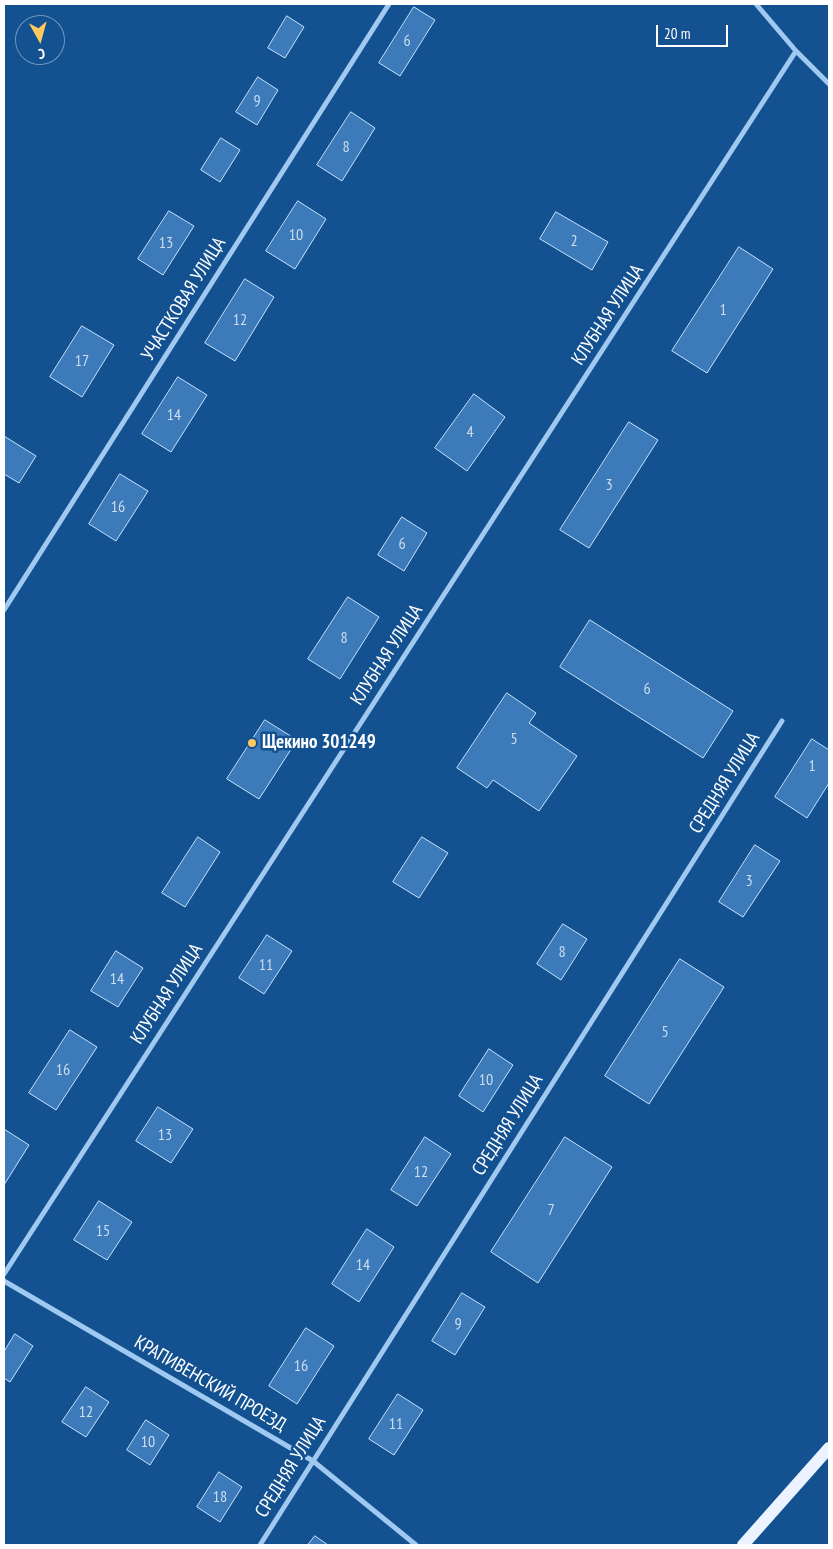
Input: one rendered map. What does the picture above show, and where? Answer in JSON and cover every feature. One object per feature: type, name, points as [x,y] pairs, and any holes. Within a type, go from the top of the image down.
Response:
[{"type":"main road","points":[[743,1545],[829,1448]]},
{"type":"street","name":"УЧАСТКОВАЯ УЛИЦА","points":[[4,610],[389,4]]},
{"type":"street","points":[[756,4],[796,52],[829,84]]},
{"type":"street","name":"КЛУБНАЯ УЛИЦА","points":[[4,1274],[796,52]]},
{"type":"street","name":"СРЕДНЯЯ УЛИЦА","points":[[260,1545],[782,721]]},
{"type":"street","name":"КРАПИВЕНСКИЙ ПРОЕЗД","points":[[4,1281],[313,1461],[416,1545]]},
{"type":"building","points":[[414,7],[435,20],[400,76],[379,63]]},
{"type":"building","points":[[287,16],[304,27],[285,58],[268,48]]},
{"type":"building","points":[[258,77],[278,90],[257,125],[236,112]]},
{"type":"building","points":[[351,112],[375,128],[342,181],[317,165]]},
{"type":"building","points":[[221,138],[240,150],[220,182],[201,170]]},
{"type":"building","points":[[298,201],[326,219],[295,269],[266,251]]},
{"type":"building","points":[[169,211],[194,226],[163,275],[138,259]]},
{"type":"building","points":[[556,212],[608,242],[592,270],[540,239]]},
{"type":"building","points":[[739,247],[773,269],[707,373],[672,351]]},
{"type":"building","points":[[245,279],[274,297],[235,361],[205,343]]},
{"type":"building","points":[[82,326],[114,345],[82,397],[50,377]]},
{"type":"building","points":[[178,377],[207,395],[171,452],[142,434]]},
{"type":"building","points":[[474,394],[505,417],[467,471],[435,448]]},
{"type":"building","points":[[629,422],[658,440],[589,548],[560,530]]},
{"type":"building","points":[[4,436],[36,456],[19,483],[4,474]]},
{"type":"building","points":[[120,474],[148,491],[116,541],[89,524]]},
{"type":"building","points":[[402,517],[427,533],[404,571],[378,555]]},
{"type":"building","points":[[348,597],[379,617],[340,679],[308,659]]},
{"type":"building","points":[[590,620],[733,711],[703,758],[560,667]]},
{"type":"building","points":[[507,693],[536,713],[529,723],[577,756],[539,811],[493,780],[487,788],[457,768]]},
{"type":"building","points":[[265,720],[297,740],[259,799],[227,779]]},
{"type":"building","points":[[812,739],[829,750],[829,783],[807,818],[775,797]]},
{"type":"building","points":[[198,837],[220,852],[185,907],[162,893]]},
{"type":"building","points":[[422,837],[448,853],[419,898],[393,882]]},
{"type":"building","points":[[755,845],[780,861],[743,917],[719,902]]},
{"type":"building","points":[[563,924],[587,939],[561,980],[537,964]]},
{"type":"building","points":[[267,935],[292,951],[264,994],[239,978]]},
{"type":"building","points":[[116,951],[143,968],[118,1007],[91,991]]},
{"type":"building","points":[[680,959],[724,987],[649,1104],[605,1076]]},
{"type":"building","points":[[70,1030],[97,1047],[56,1110],[29,1093]]},
{"type":"building","points":[[489,1049],[513,1065],[483,1112],[459,1096]]},
{"type":"building","points":[[158,1107],[193,1129],[171,1163],[136,1141]]},
{"type":"building","points":[[4,1129],[29,1145],[4,1185]]},
{"type":"building","points":[[425,1137],[451,1154],[417,1206],[391,1190]]},
{"type":"building","points":[[565,1137],[612,1167],[538,1283],[491,1252]]},
{"type":"building","points":[[99,1201],[132,1222],[107,1260],[74,1240]]},
{"type":"building","points":[[367,1229],[394,1247],[359,1302],[332,1284]]},
{"type":"building","points":[[462,1293],[485,1307],[455,1355],[432,1341]]},
{"type":"building","points":[[306,1328],[334,1346],[297,1404],[269,1386]]},
{"type":"building","points":[[15,1334],[33,1346],[10,1382],[4,1378],[4,1352]]},
{"type":"building","points":[[86,1387],[109,1402],[86,1437],[62,1422]]},
{"type":"building","points":[[398,1394],[423,1410],[394,1455],[369,1439]]},
{"type":"building","points":[[146,1420],[169,1435],[150,1465],[127,1450]]},
{"type":"building","points":[[219,1472],[242,1487],[220,1522],[197,1507]]},
{"type":"building","points":[[315,1536],[328,1545],[308,1545]]},
{"type":"place","name":"Щекино 301249","points":[[252,743]]}]
